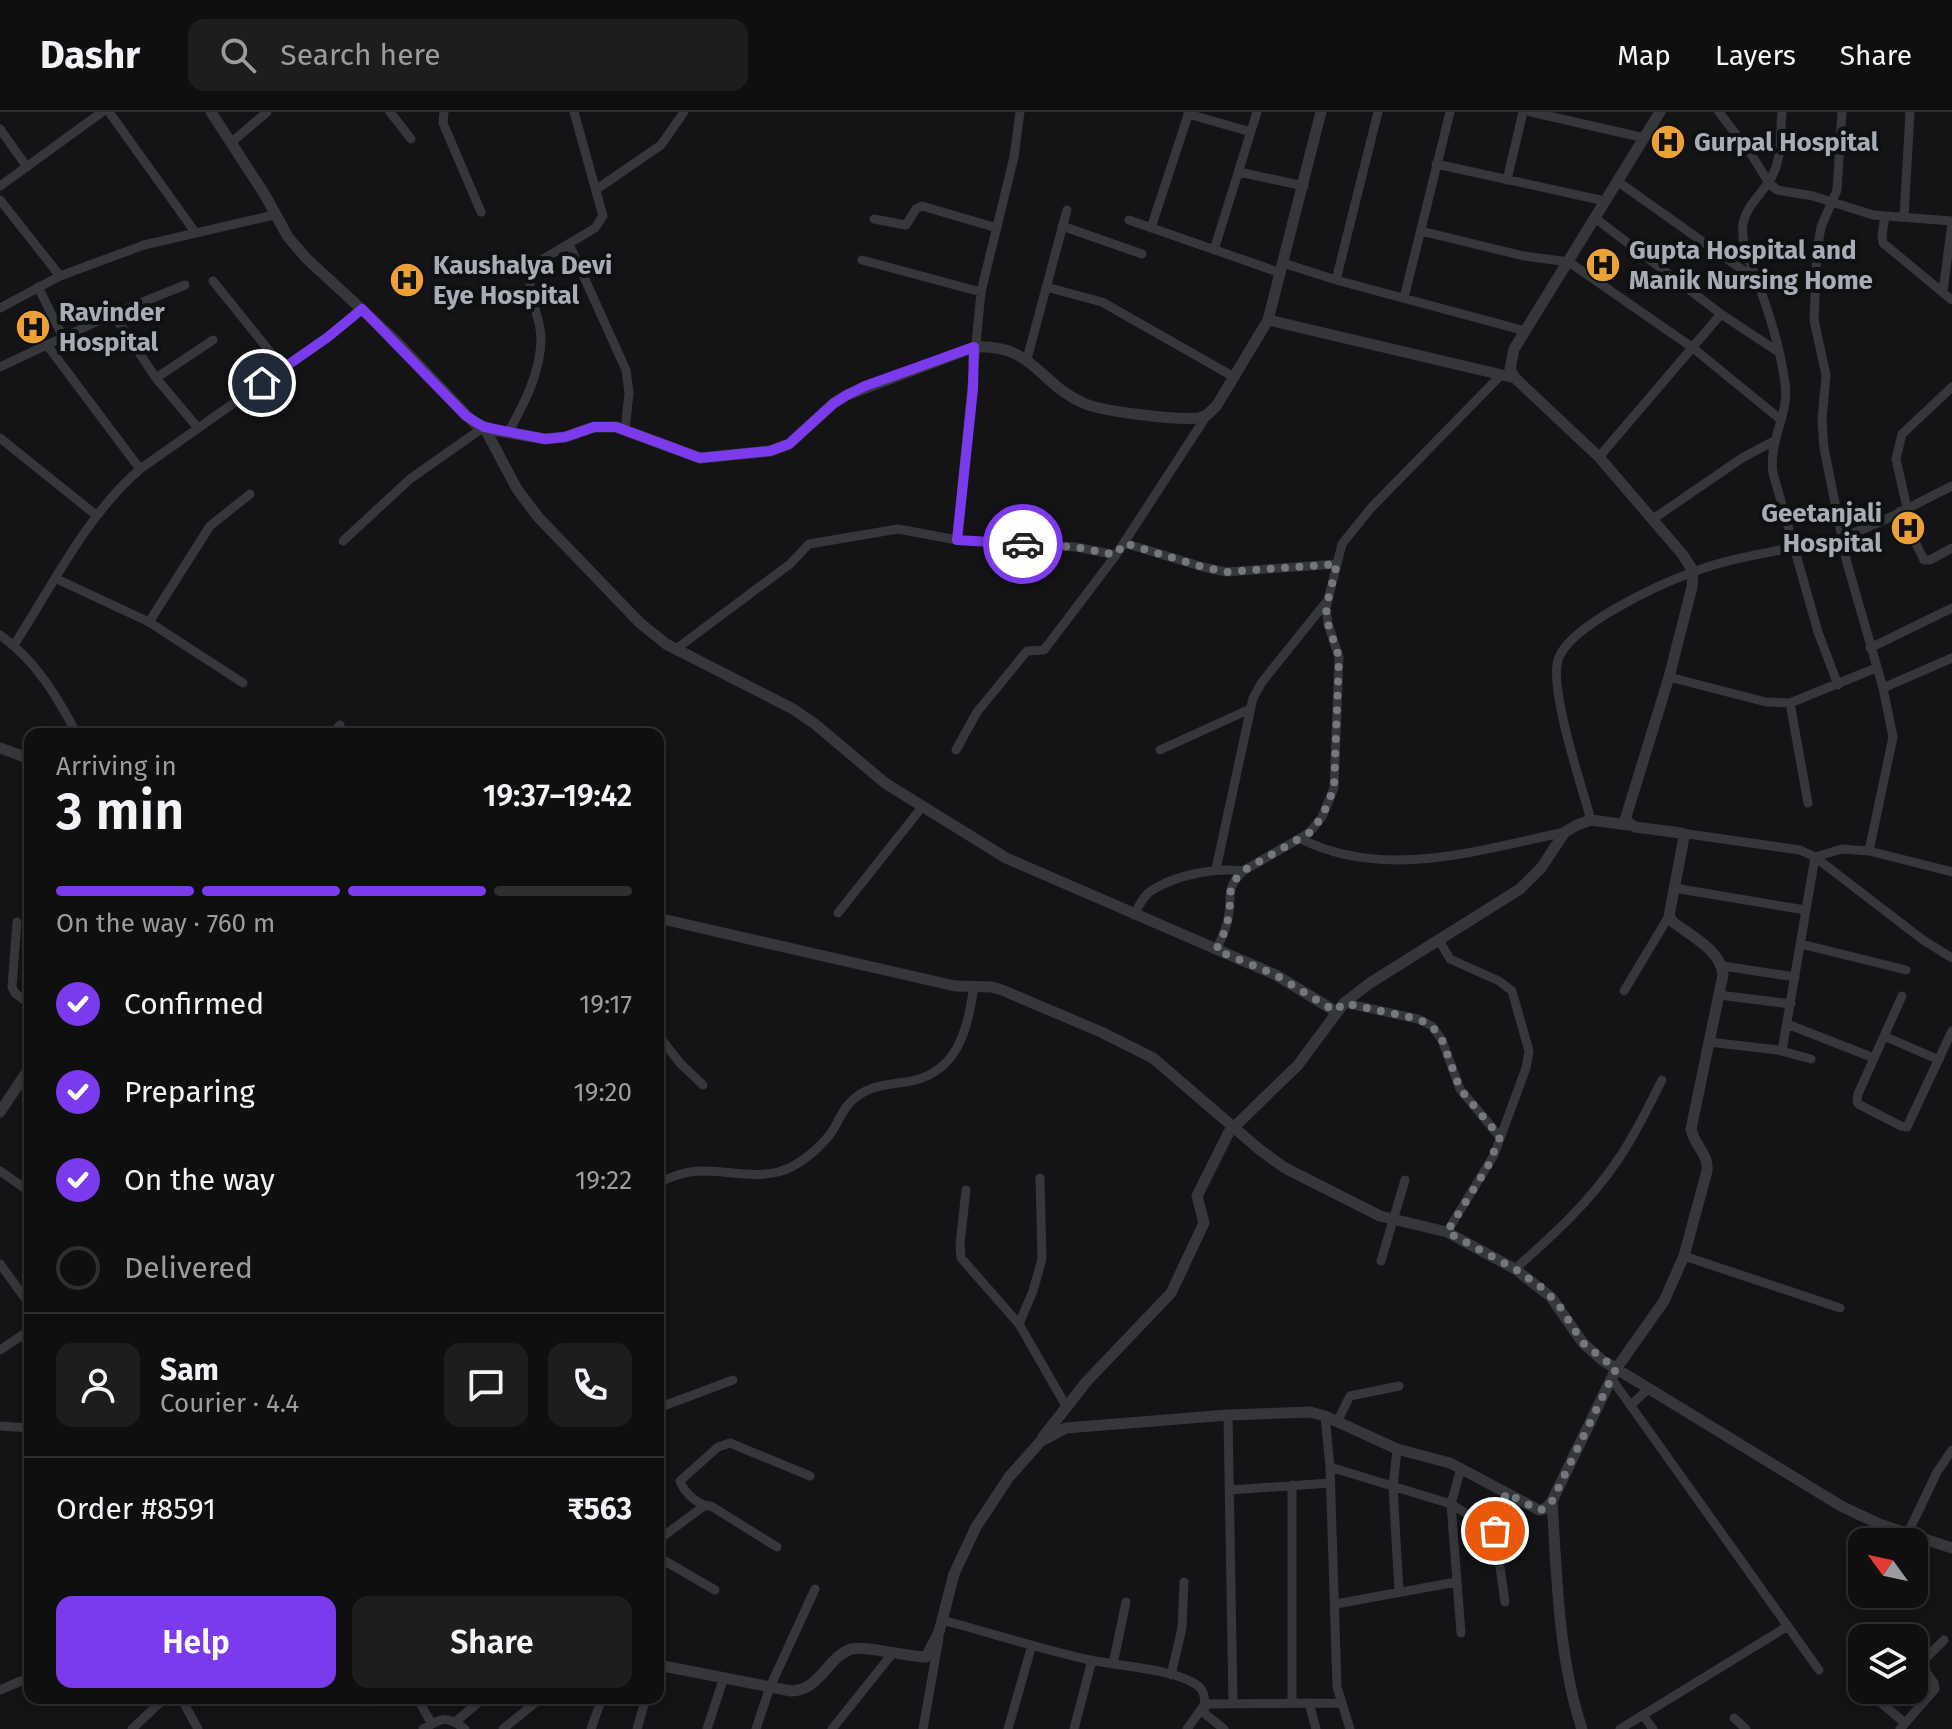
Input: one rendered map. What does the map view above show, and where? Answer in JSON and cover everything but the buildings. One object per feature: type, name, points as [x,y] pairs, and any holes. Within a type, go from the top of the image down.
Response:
[{"type":"street","points":[[0,186],[102,112]]},
{"type":"street","points":[[109,112],[195,232]]},
{"type":"street","points":[[211,112],[288,237],[307,259],[362,309],[466,416],[484,427],[545,439],[565,437],[603,425],[700,458],[770,451],[789,444],[847,395],[974,347],[1003,348],[1027,359],[1073,397],[1092,406],[1190,419],[1207,415]]},
{"type":"street","points":[[232,142],[267,112]]},
{"type":"street","points":[[390,112],[411,139]]},
{"type":"street","points":[[444,112],[443,123],[481,212]]},
{"type":"street","points":[[508,433],[530,390],[539,358],[541,330],[529,277],[540,261],[601,222],[603,216],[574,112]]},
{"type":"street","points":[[597,189],[661,145],[684,112]]},
{"type":"street","points":[[957,540],[981,292],[1014,157],[1020,112]]},
{"type":"street","points":[[1214,250],[1257,112]]},
{"type":"street","points":[[956,750],[982,706],[1027,651],[1044,650],[1116,555],[1207,415],[1217,405],[1268,320],[1321,112]]},
{"type":"street","points":[[1336,280],[1378,112]]},
{"type":"street","points":[[1404,298],[1450,112]]},
{"type":"street","points":[[1507,180],[1523,112]]},
{"type":"street","points":[[1531,112],[1645,138]]},
{"type":"street","points":[[1628,825],[1625,815],[1669,677],[1692,587],[1693,571],[1683,555],[1599,457],[1515,378],[1510,369],[1525,331],[1660,112]]},
{"type":"street","points":[[1719,112],[1769,183],[1781,192],[1802,194],[1885,216],[1952,222],[1943,291]]},
{"type":"street","points":[[1782,112],[1777,164],[1769,183],[1750,205],[1743,226],[1746,252],[1766,305],[1786,390],[1771,455],[1773,473],[1818,632],[1838,685]]},
{"type":"street","points":[[1842,112],[1838,178],[1832,203],[1821,227],[1817,250],[1814,320],[1826,375],[1822,420],[1824,448],[1847,563],[1892,728],[1893,747],[1869,851]]},
{"type":"street","points":[[1904,217],[1910,112]]},
{"type":"street","points":[[1151,228],[1188,113],[1251,132]]},
{"type":"street","points":[[0,129],[27,167]]},
{"type":"street","points":[[1436,164],[1605,201]]},
{"type":"street","points":[[1239,172],[1304,186]]},
{"type":"street","points":[[1617,181],[1757,280]]},
{"type":"street","points":[[0,200],[60,276]]},
{"type":"street","points":[[874,219],[906,225],[916,209],[922,206],[997,228]]},
{"type":"street","points":[[1027,359],[1067,210]]},
{"type":"street","points":[[0,308],[60,276],[144,245],[274,215]]},
{"type":"street","points":[[1885,216],[1883,243],[1952,300]]},
{"type":"street","points":[[1595,218],[1721,314],[1777,351]]},
{"type":"street","points":[[1129,220],[1214,250],[1525,331]]},
{"type":"street","points":[[1062,226],[1142,254]]},
{"type":"street","points":[[1421,231],[1524,256],[1569,262],[1693,348],[1780,419]]},
{"type":"street","points":[[569,244],[626,370],[629,393],[625,430]]},
{"type":"street","points":[[862,260],[981,292]]},
{"type":"street","points":[[213,281],[283,368]]},
{"type":"street","points":[[0,367],[113,314],[185,285]]},
{"type":"street","points":[[38,287],[63,337]]},
{"type":"street","points":[[1046,287],[1102,302],[1234,377]]},
{"type":"street","points":[[14,645],[96,515],[121,486],[140,469],[362,309]]},
{"type":"street","points":[[113,314],[156,378],[198,428]]},
{"type":"street","points":[[1599,457],[1721,314]]},
{"type":"street","points":[[1268,320],[1515,378]]},
{"type":"street","points":[[156,378],[213,340]]},
{"type":"street","points":[[47,345],[140,469]]},
{"type":"street","points":[[1216,950],[1227,924],[1231,885],[1243,871],[1309,833],[1322,817],[1334,788],[1339,657],[1326,615],[1342,544],[1371,508],[1501,375]]},
{"type":"street","points":[[1952,387],[1902,434],[1896,459],[1904,509],[1924,560],[1952,548]]},
{"type":"street","points":[[343,541],[410,479],[484,427]]},
{"type":"street","points":[[484,427],[517,489],[538,517],[640,623],[676,649],[793,709],[885,783],[1022,866],[1276,975],[1340,1007],[1418,1019],[1432,1026],[1442,1040],[1460,1089],[1500,1137]]},
{"type":"street","points":[[0,438],[96,515]]},
{"type":"street","points":[[1653,519],[1742,458],[1774,441]]},
{"type":"street","points":[[1591,820],[1556,683],[1558,658],[1579,632],[1693,571],[1842,536],[1952,486]]},
{"type":"street","points":[[149,622],[210,526],[250,494]]},
{"type":"street","points":[[676,649],[794,561],[809,544],[898,529],[957,540],[1064,546],[1116,555]]},
{"type":"street","points":[[1124,543],[1226,572],[1337,564]]},
{"type":"street","points":[[57,579],[149,622],[243,683]]},
{"type":"street","points":[[1216,869],[1250,709],[1262,682],[1327,601]]},
{"type":"street","points":[[1870,648],[1952,608]]},
{"type":"street","points":[[0,635],[14,645],[48,682],[74,728]]},
{"type":"street","points":[[1883,688],[1952,658]]},
{"type":"street","points":[[1669,677],[1766,702],[1790,703],[1876,668]]},
{"type":"street","points":[[1790,703],[1808,803]]},
{"type":"street","points":[[1160,750],[1250,709]]},
{"type":"street","points":[[0,748],[24,757]]},
{"type":"street","points":[[838,913],[922,807]]},
{"type":"street","points":[[1301,839],[1320,849],[1346,856],[1397,861],[1458,854],[1565,832],[1591,820],[1781,846],[1815,857],[1923,940],[1952,958]]},
{"type":"street","points":[[923,1729],[941,1626],[954,1574],[976,1527],[1009,1477],[1041,1441],[1066,1406],[1171,1293],[1204,1223],[1199,1191],[1234,1127],[1298,1065],[1340,1007],[1370,983],[1520,889],[1541,868],[1565,832]]},
{"type":"street","points":[[1624,991],[1669,916],[1684,840],[1681,833]]},
{"type":"street","points":[[1815,857],[1842,849],[1869,851],[1950,870]]},
{"type":"street","points":[[1782,1051],[1815,857]]},
{"type":"street","points":[[1134,915],[1155,888],[1216,869],[1243,871]]},
{"type":"street","points":[[1674,888],[1805,910]]},
{"type":"street","points":[[1669,916],[1711,951],[1723,966],[1795,977]]},
{"type":"street","points":[[664,920],[946,984],[1002,990],[1138,1049],[1165,1066],[1260,1150],[1285,1168],[1391,1219],[1447,1232],[1515,1269],[1551,1297],[1583,1343],[1613,1374],[1631,1405],[1819,1670]]},
{"type":"street","points":[[17,922],[12,987],[24,1000]]},
{"type":"street","points":[[1439,940],[1450,959],[1507,985],[1515,998],[1529,1059],[1488,1166],[1447,1232]]},
{"type":"street","points":[[1801,944],[1906,970]]},
{"type":"street","points":[[1041,1441],[1066,1428],[1302,1412],[1325,1416],[1397,1449],[1461,1468],[1539,1510],[1545,1509],[1552,1501],[1613,1374],[1656,1316],[1684,1256],[1708,1165],[1691,1129],[1723,966]]},
{"type":"street","points":[[664,1181],[690,1173],[761,1174],[788,1168],[823,1143],[844,1109],[860,1094],[885,1085],[926,1078],[943,1067],[960,1043],[967,1026],[974,986]]},
{"type":"street","points":[[1719,995],[1791,1004]]},
{"type":"street","points":[[1902,996],[1857,1102],[1904,1128],[1910,1124],[1952,1031]]},
{"type":"street","points":[[1787,1024],[1874,1058]]},
{"type":"street","points":[[1884,1036],[1939,1060]]},
{"type":"street","points":[[1709,1042],[1782,1051],[1811,1059]]},
{"type":"street","points":[[664,1043],[703,1085]]},
{"type":"street","points":[[0,1112],[24,1076]]},
{"type":"street","points":[[1515,1269],[1560,1228],[1600,1185],[1626,1148],[1662,1080]]},
{"type":"street","points":[[0,1171],[24,1188]]},
{"type":"street","points":[[1019,1324],[1042,1259],[1040,1178]]},
{"type":"street","points":[[1381,1261],[1405,1180]]},
{"type":"street","points":[[966,1190],[961,1258],[970,1272],[1019,1324],[1066,1406]]},
{"type":"street","points":[[1684,1256],[1840,1308]]},
{"type":"street","points":[[0,1264],[24,1297]]},
{"type":"street","points":[[0,1350],[24,1334]]},
{"type":"street","points":[[1613,1374],[1648,1389],[1841,1506],[1896,1528]]},
{"type":"street","points":[[664,1406],[733,1380]]},
{"type":"street","points":[[1337,1422],[1350,1396],[1399,1386]]},
{"type":"street","points":[[1631,1405],[1648,1389]]},
{"type":"street","points":[[1228,1415],[1233,1704]]},
{"type":"street","points":[[1325,1416],[1330,1467],[1337,1687],[1350,1729]]},
{"type":"street","points":[[0,1426],[24,1428]]},
{"type":"street","points":[[704,1506],[684,1490],[680,1481],[694,1466],[724,1444],[735,1445],[810,1476]]},
{"type":"street","points":[[1397,1449],[1393,1487],[1399,1591]]},
{"type":"street","points":[[1910,1528],[1937,1472],[1952,1450]]},
{"type":"street","points":[[1330,1467],[1451,1504],[1495,1531]]},
{"type":"street","points":[[1461,1468],[1451,1504],[1461,1633]]},
{"type":"street","points":[[1230,1490],[1330,1483]]},
{"type":"street","points":[[1292,1485],[1292,1703]]},
{"type":"street","points":[[1505,1602],[1495,1531],[1506,1493]]},
{"type":"street","points":[[1552,1501],[1565,1657],[1573,1703],[1582,1729]]},
{"type":"street","points":[[664,1536],[704,1506],[711,1506],[777,1547]]},
{"type":"street","points":[[1928,1540],[1952,1548]]},
{"type":"street","points":[[664,1560],[715,1590]]},
{"type":"street","points":[[1171,1675],[1182,1628],[1184,1582]]},
{"type":"street","points":[[1336,1604],[1456,1582]]},
{"type":"street","points":[[756,1729],[770,1687],[815,1589]]},
{"type":"street","points":[[1113,1664],[1126,1602]]},
{"type":"street","points":[[941,1626],[1171,1675],[1201,1688],[1204,1713],[1224,1729]]},
{"type":"street","points":[[664,1666],[770,1687],[802,1690],[811,1686],[843,1654],[855,1648],[926,1657],[941,1626]]},
{"type":"street","points":[[1620,1729],[1788,1626]]},
{"type":"street","points":[[1881,1704],[1903,1726],[1935,1689],[1920,1664],[1944,1640]]},
{"type":"street","points":[[1008,1729],[1032,1645]]},
{"type":"street","points":[[832,1729],[892,1654]]},
{"type":"street","points":[[1074,1729],[1092,1660]]},
{"type":"street","points":[[707,1729],[724,1677]]},
{"type":"street","points":[[0,1690],[24,1680]]},
{"type":"street","points":[[1309,1703],[1316,1729]]},
{"type":"street","points":[[1205,1704],[1340,1703]]},
{"type":"street","points":[[132,1729],[159,1704]]},
{"type":"street","points":[[184,1704],[198,1729]]},
{"type":"street","points":[[419,1704],[427,1726],[442,1719],[455,1722],[465,1729]]},
{"type":"street","points":[[455,1722],[477,1704]]},
{"type":"street","points":[[503,1729],[534,1704]]},
{"type":"street","points":[[591,1729],[600,1704]]},
{"type":"street","points":[[637,1729],[644,1704]]},
{"type":"street","points":[[1187,1729],[1205,1704]]},
{"type":"street","points":[[1643,1715],[1653,1729]]},
{"type":"street","points":[[1734,1718],[1746,1729]]},
{"type":"way so far","points":[[1023,544],[1076,547],[1116,555],[1124,543],[1226,572],[1337,564],[1326,608],[1340,668],[1334,788],[1322,817],[1309,833],[1243,871],[1235,879],[1229,892],[1227,924],[1216,950],[1276,975],[1335,1011],[1344,1003],[1418,1019],[1432,1026],[1442,1040],[1460,1089],[1500,1137],[1488,1166],[1447,1232],[1515,1269],[1541,1287],[1558,1304],[1583,1343],[1616,1369],[1552,1501],[1545,1509],[1539,1510],[1506,1493],[1495,1531]]},
{"type":"place","name":"Gurpal Hospital","points":[[1668,142]]},
{"type":"place","name":"Gupta Hospital and Manik Nursing Home","points":[[1603,265]]},
{"type":"place","name":"Kaushalya Devi Eye Hospital","points":[[407,280]]},
{"type":"place","name":"Ravinder Hospital","points":[[33,327]]},
{"type":"place","name":"Geetanjali Hospital","points":[[1908,528]]},
{"type":"route","points":[[262,383],[362,309],[474,423],[498,431],[545,439],[565,437],[603,425],[616,427],[690,456],[711,458],[781,448],[847,395],[974,347],[973,389],[957,540],[1023,544]]}]
